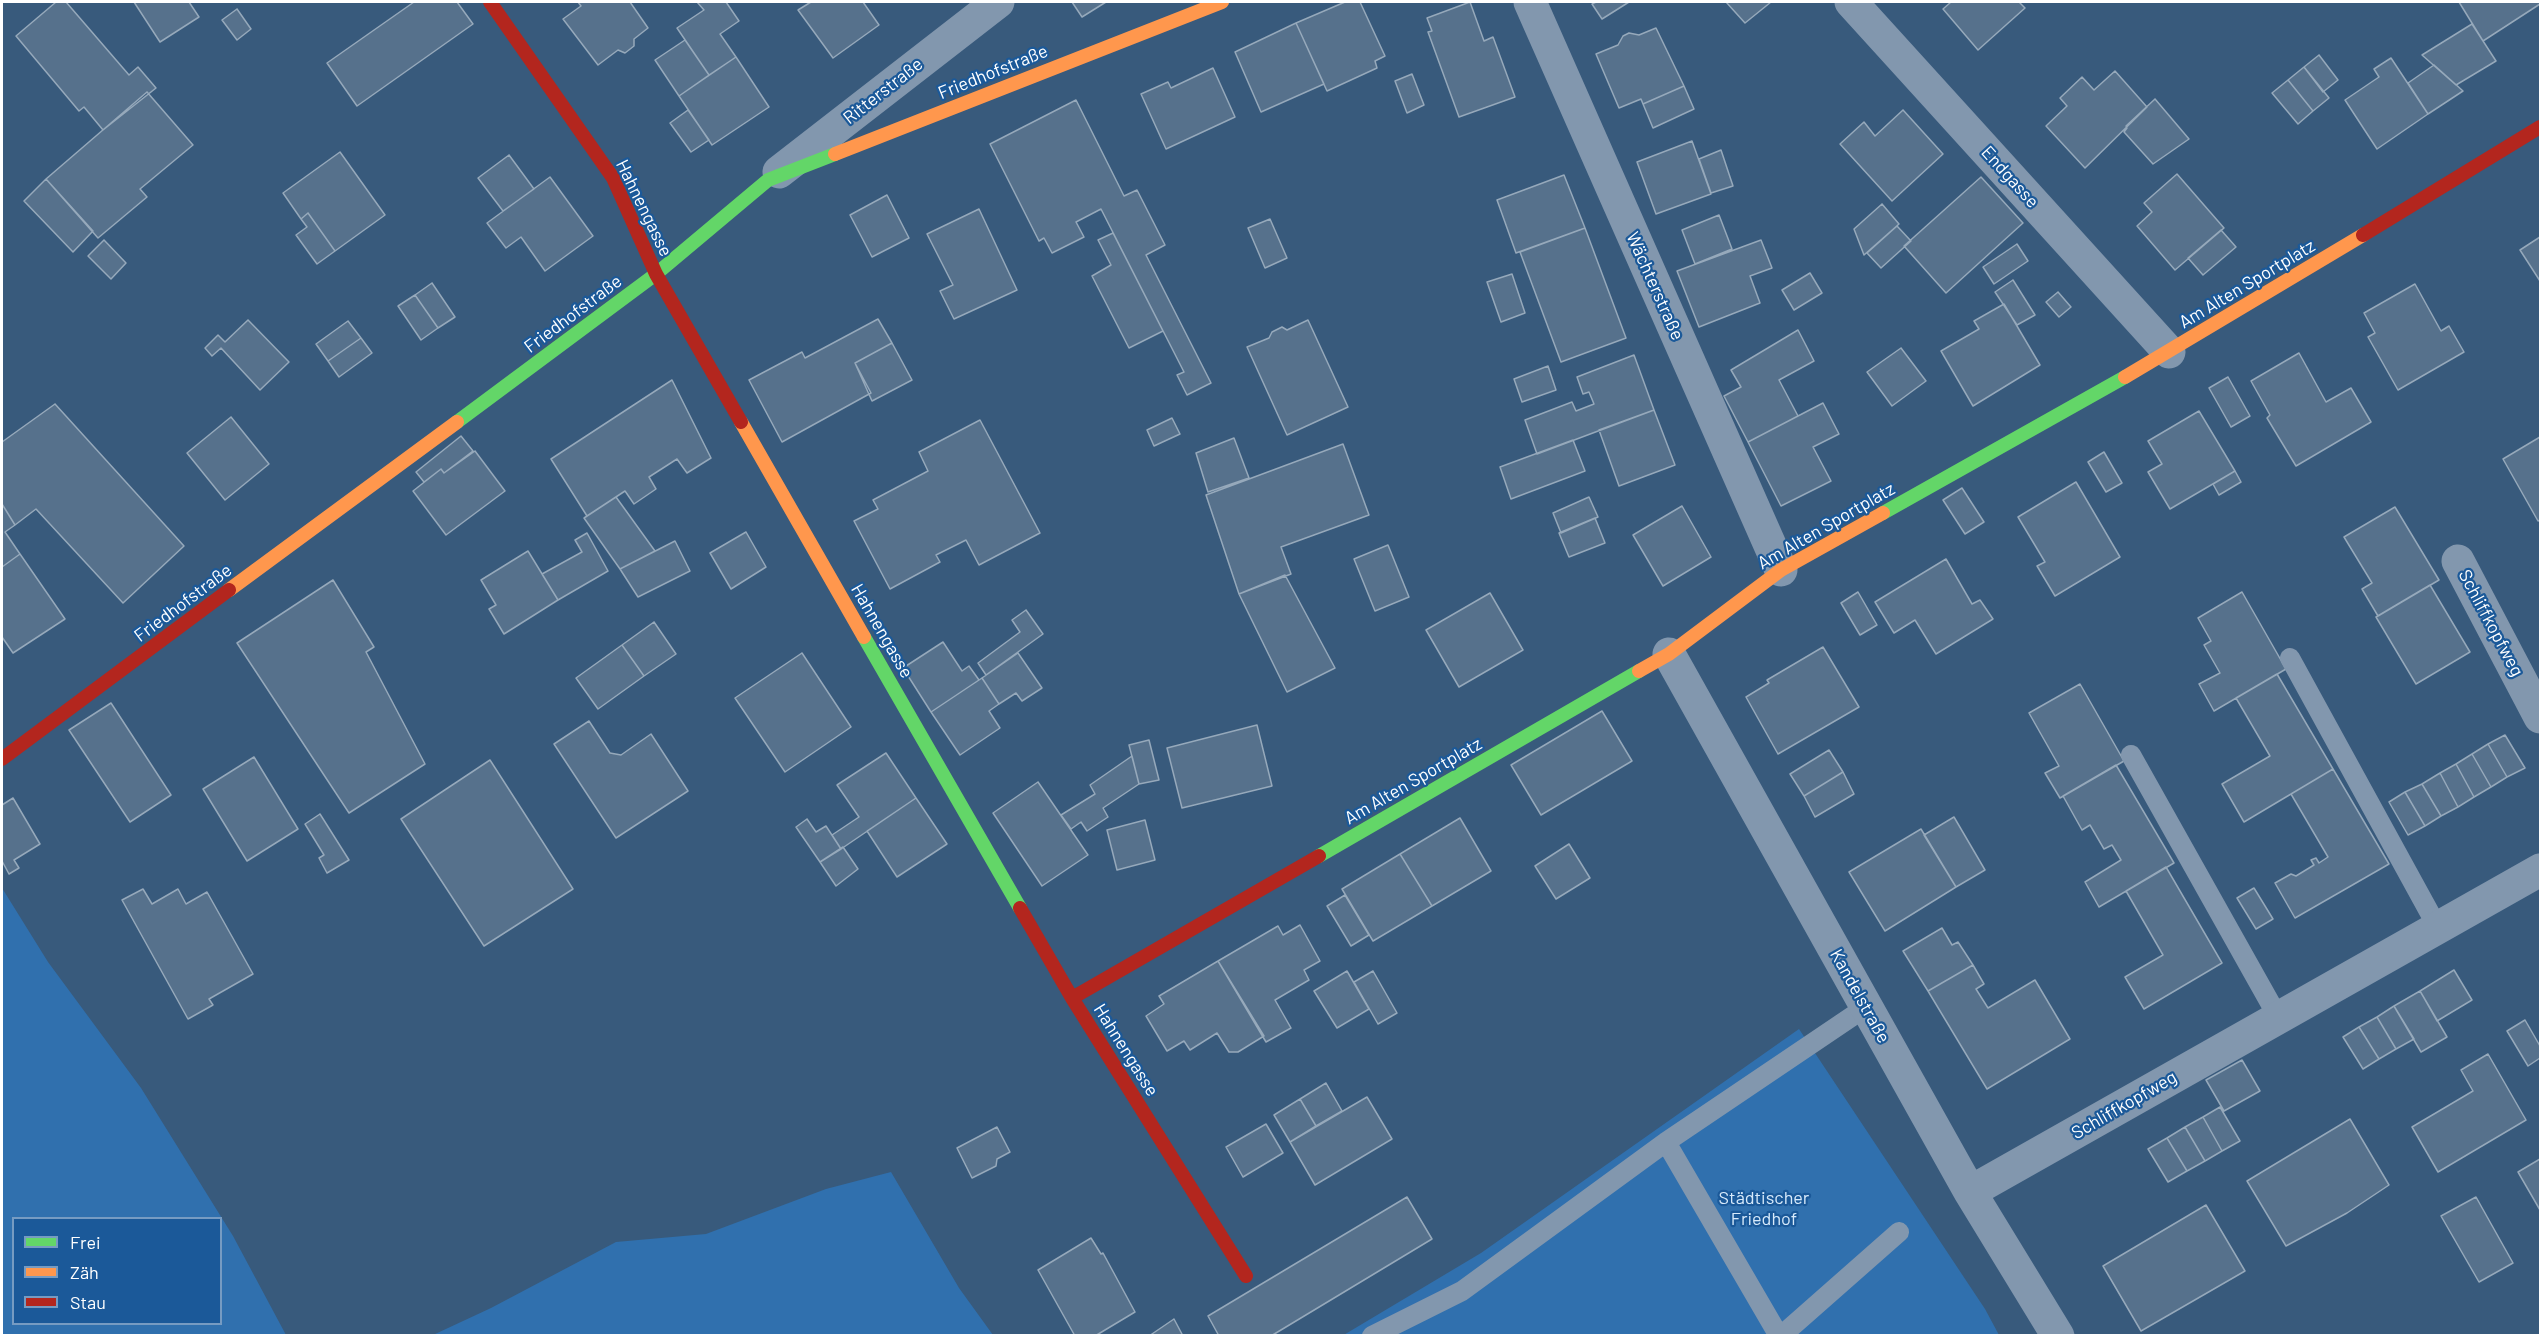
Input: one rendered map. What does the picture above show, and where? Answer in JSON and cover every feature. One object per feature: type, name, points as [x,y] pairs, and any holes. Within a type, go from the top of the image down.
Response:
[{"type":"street","name":"Hahnengasse","points":[[490,2],[613,178],[656,274],[1072,998],[1246,1276]]},
{"type":"street","name":"Ritterstraße","points":[[768,180],[998,2]]},
{"type":"street","name":"Friedhofstraße","points":[[2,759],[656,274],[768,180],[1222,2]]},
{"type":"street","name":"Wächterstraße","points":[[1530,2],[1781,570]]},
{"type":"street","name":"Endgasse","points":[[1851,2],[2169,352]]},
{"type":"street","name":"Am Alten Sportplatz","points":[[1072,998],[1669,654],[1781,570],[2169,352],[2541,127]]},
{"type":"street","name":"Schliffkopfweg","points":[[2458,561],[2541,717]]},
{"type":"street","name":"Kandelstraße","points":[[1669,654],[1970,1192],[2058,1335]]},
{"type":"street","name":"Schliffkopfweg","points":[[1970,1192],[2541,870]]},
{"type":"lane","points":[[2290,658],[2438,928]]},
{"type":"lane","points":[[2131,755],[2277,1017]]},
{"type":"lane","points":[[1372,1335],[1462,1291],[1666,1142],[1866,1006]]},
{"type":"lane","points":[[1666,1142],[1780,1335],[1899,1232]]},
{"type":"green space","points":[[2,888],[48,962],[141,1088],[221,1217],[12,1217],[12,1325],[222,1325],[222,1218],[286,1335],[2,1335]]},
{"type":"green space","name":"Städtischer Friedhof","points":[[1799,1029],[1985,1309],[1999,1335],[1342,1336],[1481,1253]]},
{"type":"green space","points":[[891,1172],[959,1288],[993,1335],[433,1335],[491,1308],[616,1242],[706,1234],[826,1189]]},
{"type":"building","points":[[56,2],[66,2],[129,75],[138,67],[156,88],[103,130],[84,107],[79,111],[16,36]]},
{"type":"building","points":[[134,2],[189,2],[199,17],[160,42]]},
{"type":"building","points":[[414,2],[457,2],[473,24],[357,106],[327,63]]},
{"type":"building","points":[[578,2],[630,2],[648,28],[634,39],[634,46],[625,53],[618,50],[598,65],[563,19],[581,6]]},
{"type":"building","points":[[697,2],[726,2],[739,21],[720,34],[736,57],[709,75],[677,28],[704,10]]},
{"type":"building","points":[[811,2],[863,2],[879,25],[833,58],[798,10]]},
{"type":"building","points":[[1072,2],[1106,2],[1082,17]]},
{"type":"building","points":[[1345,2],[1360,2],[1385,56],[1375,61],[1377,68],[1327,91],[1296,23]]},
{"type":"building","points":[[1470,2],[1484,41],[1493,37],[1515,97],[1459,117],[1428,32],[1432,31],[1427,18]]},
{"type":"building","points":[[1629,2],[1602,19],[1592,4]]},
{"type":"building","points":[[1726,2],[1771,2],[1745,23]]},
{"type":"building","points":[[1951,2],[2019,2],[2025,8],[1978,50],[1943,9]]},
{"type":"building","points":[[2459,2],[2540,2],[2540,4],[2483,41]]},
{"type":"building","points":[[237,9],[251,29],[237,40],[222,20]]},
{"type":"building","points":[[1296,23],[1324,84],[1261,112],[1235,52]]},
{"type":"building","points":[[2472,24],[2496,61],[2456,85],[2422,55]]},
{"type":"building","points":[[1656,28],[1684,86],[1643,104],[1641,99],[1619,108],[1596,54],[1618,45],[1623,36],[1629,33],[1639,35]]},
{"type":"building","points":[[685,40],[709,75],[679,96],[655,60]]},
{"type":"building","points":[[2319,55],[2338,80],[2323,92],[2304,67]]},
{"type":"building","points":[[736,57],[769,107],[712,145],[679,96]]},
{"type":"building","points":[[2391,58],[2428,114],[2377,149],[2345,100],[2379,77],[2374,69]]},
{"type":"building","points":[[2434,65],[2463,91],[2428,114],[2408,83]]},
{"type":"building","points":[[2304,67],[2329,98],[2313,111],[2288,80]]},
{"type":"building","points":[[1213,68],[1235,117],[1166,149],[1141,94],[1168,82],[1171,88]]},
{"type":"building","points":[[2115,71],[2147,107],[2085,168],[2046,126],[2067,106],[2060,98],[2082,77],[2094,90]]},
{"type":"building","points":[[1412,74],[1424,105],[1407,113],[1395,81]]},
{"type":"building","points":[[2288,80],[2313,111],[2298,124],[2272,93]]},
{"type":"building","points":[[1684,86],[1694,109],[1653,128],[1643,104]]},
{"type":"building","points":[[147,92],[193,145],[140,189],[147,197],[98,238],[46,179]]},
{"type":"building","points":[[2155,99],[2189,139],[2153,164],[2124,132],[2126,126]]},
{"type":"building","points":[[1076,100],[1124,196],[1137,190],[1165,245],[1146,255],[1211,383],[1187,395],[1177,375],[1184,372],[1101,209],[1076,222],[1084,237],[1052,253],[1044,238],[1039,241],[990,144]]},
{"type":"building","points":[[688,110],[709,140],[691,152],[670,123]]},
{"type":"building","points":[[1903,110],[1943,154],[1892,201],[1840,144],[1864,122],[1875,136]]},
{"type":"building","points":[[1692,141],[1711,194],[1656,214],[1637,162]]},
{"type":"building","points":[[1721,150],[1733,186],[1711,193],[1699,159]]},
{"type":"building","points":[[340,152],[385,215],[335,251],[308,213],[301,219],[283,193]]},
{"type":"building","points":[[509,155],[534,189],[503,211],[478,178]]},
{"type":"building","points":[[2177,174],[2224,228],[2175,270],[2137,226],[2152,212],[2144,203]]},
{"type":"building","points":[[1564,175],[1585,228],[1516,253],[1497,200]]},
{"type":"building","points":[[550,177],[593,236],[545,271],[521,237],[506,248],[487,223]]},
{"type":"building","points":[[1981,177],[2023,223],[1946,293],[1904,246]]},
{"type":"building","points":[[46,179],[93,231],[73,252],[24,201]]},
{"type":"building","points":[[887,195],[909,238],[872,257],[850,215]]},
{"type":"building","points":[[1882,204],[1899,224],[1864,255],[1854,229]]},
{"type":"building","points":[[979,209],[1017,290],[954,319],[940,291],[953,285],[927,234]]},
{"type":"building","points":[[308,213],[335,251],[317,264],[296,235],[307,227],[301,219]]},
{"type":"building","points":[[1719,215],[1732,249],[1695,264],[1682,230]]},
{"type":"building","points":[[1270,219],[1287,258],[1265,268],[1248,228]]},
{"type":"building","points":[[1897,226],[1911,241],[1881,268],[1867,253]]},
{"type":"building","points":[[1585,228],[1626,338],[1561,362],[1520,252]]},
{"type":"building","points":[[2221,230],[2236,247],[2203,275],[2188,258]]},
{"type":"building","points":[[1113,233],[1163,331],[1129,348],[1092,276],[1111,265],[1098,240]]},
{"type":"building","points":[[2540,237],[2540,281],[2520,250]]},
{"type":"building","points":[[104,240],[126,263],[111,279],[88,256]]},
{"type":"building","points":[[1761,240],[1772,268],[1750,276],[1760,303],[1699,327],[1677,271]]},
{"type":"building","points":[[2017,244],[2028,261],[1994,284],[1983,267]]},
{"type":"building","points":[[1810,273],[1822,293],[1794,310],[1782,290]]},
{"type":"building","points":[[1512,274],[1525,313],[1501,322],[1487,282]]},
{"type":"building","points":[[2013,280],[2035,315],[2017,325],[1995,292]]},
{"type":"building","points":[[432,283],[455,317],[438,328],[415,295]]},
{"type":"building","points":[[2415,284],[2441,331],[2449,326],[2464,352],[2398,390],[2368,337],[2375,333],[2364,313]]},
{"type":"building","points":[[2058,292],[2071,307],[2059,317],[2046,302]]},
{"type":"building","points":[[415,295],[438,328],[421,340],[398,306]]},
{"type":"building","points":[[2004,304],[2040,365],[1973,406],[1941,351],[1979,329],[1974,321]]},
{"type":"building","points":[[878,319],[892,343],[855,363],[871,393],[782,442],[749,380],[802,352],[805,358]]},
{"type":"building","points":[[248,320],[289,362],[260,390],[221,348],[212,356],[205,348],[218,335],[225,342]]},
{"type":"building","points":[[1308,320],[1348,407],[1287,435],[1247,347],[1269,338],[1272,332],[1282,327],[1287,330]]},
{"type":"building","points":[[348,321],[361,338],[328,361],[316,344]]},
{"type":"building","points":[[1798,330],[1814,361],[1779,380],[1798,416],[1748,442],[1724,396],[1741,387],[1731,370]]},
{"type":"building","points":[[361,338],[372,353],[339,377],[328,361]]},
{"type":"building","points":[[892,343],[912,380],[872,401],[855,363]]},
{"type":"building","points":[[1901,348],[1926,381],[1892,406],[1867,372]]},
{"type":"building","points":[[2299,353],[2326,402],[2351,388],[2371,422],[2296,466],[2267,418],[2270,415],[2251,381]]},
{"type":"building","points":[[1634,355],[1654,410],[1537,454],[1525,420],[1572,402],[1576,411],[1594,404],[1589,392],[1583,394],[1577,377]]},
{"type":"building","points":[[1548,366],[1556,390],[1522,402],[1514,379]]},
{"type":"building","points":[[2228,377],[2250,416],[2231,427],[2209,388]]},
{"type":"building","points":[[672,380],[711,458],[687,473],[677,459],[649,477],[656,489],[634,504],[625,491],[587,516],[551,459]]},
{"type":"building","points":[[1823,403],[1839,434],[1813,447],[1831,481],[1781,506],[1748,442]]},
{"type":"building","points":[[55,404],[184,546],[123,603],[36,509],[15,525],[2,504],[2,442]]},
{"type":"building","points":[[1654,410],[1675,465],[1619,486],[1599,430]]},
{"type":"building","points":[[2199,411],[2235,471],[2170,509],[2148,472],[2162,464],[2148,441]]},
{"type":"building","points":[[231,417],[269,464],[225,500],[187,453]]},
{"type":"building","points":[[1172,418],[1180,434],[1154,446],[1147,430]]},
{"type":"building","points":[[980,420],[1040,533],[979,565],[966,540],[936,555],[940,562],[890,589],[854,521],[878,509],[873,500],[928,471],[919,452]]},
{"type":"building","points":[[461,436],[473,451],[444,473],[441,469],[424,482],[416,472]]},
{"type":"building","points":[[2540,437],[2540,520],[2538,521],[2503,459]]},
{"type":"building","points":[[1234,438],[1249,478],[1208,492],[1196,453]]},
{"type":"building","points":[[1573,440],[1585,471],[1511,499],[1500,467]]},
{"type":"building","points":[[1343,444],[1369,515],[1281,547],[1291,574],[1239,594],[1206,495]]},
{"type":"building","points":[[475,451],[505,491],[446,535],[413,491],[441,469],[444,473]]},
{"type":"building","points":[[2104,452],[2122,483],[2106,492],[2088,462]]},
{"type":"building","points":[[2235,471],[2241,482],[2219,495],[2213,484]]},
{"type":"building","points":[[2076,482],[2120,557],[2055,596],[2037,566],[2045,562],[2018,517]]},
{"type":"building","points":[[1962,488],[1984,522],[1965,534],[1943,500]]},
{"type":"building","points":[[616,497],[655,551],[620,569],[584,518]]},
{"type":"building","points":[[1589,497],[1598,517],[1561,533],[1553,513]]},
{"type":"building","points":[[2,504],[15,525],[5,532],[20,554],[2,567]]},
{"type":"building","points":[[1682,506],[1711,557],[1663,586],[1633,535]]},
{"type":"building","points":[[2395,507],[2439,580],[2378,616],[2362,589],[2372,583],[2344,537]]},
{"type":"building","points":[[1595,518],[1605,543],[1569,557],[1559,533]]},
{"type":"building","points":[[746,532],[766,567],[731,589],[710,553]]},
{"type":"building","points":[[587,533],[608,571],[558,600],[542,574],[582,552],[575,540]]},
{"type":"building","points":[[675,541],[690,571],[638,597],[620,569]]},
{"type":"building","points":[[1388,545],[1409,597],[1375,611],[1354,559]]},
{"type":"building","points":[[528,551],[558,600],[504,634],[489,609],[496,605],[481,580]]},
{"type":"building","points":[[20,554],[65,619],[13,653],[2,637],[2,567]]},
{"type":"building","points":[[1946,559],[1972,604],[1980,600],[1993,619],[1936,654],[1915,620],[1894,633],[1875,602]]},
{"type":"building","points":[[1285,575],[1335,668],[1287,692],[1239,594]]},
{"type":"building","points":[[333,580],[374,647],[366,652],[425,764],[349,813],[237,643]]},
{"type":"building","points":[[2430,585],[2470,652],[2416,684],[2376,617]]},
{"type":"building","points":[[1858,592],[1877,625],[1860,635],[1841,603]]},
{"type":"building","points":[[2242,592],[2286,669],[2214,711],[2199,684],[2220,673],[2204,645],[2211,641],[2198,618]]},
{"type":"building","points":[[1490,593],[1523,650],[1459,687],[1426,630]]},
{"type":"building","points":[[1026,610],[1043,634],[986,675],[978,663],[1020,632],[1012,620]]},
{"type":"building","points":[[654,622],[676,654],[644,676],[622,645]]},
{"type":"building","points":[[943,642],[962,671],[969,666],[979,680],[931,712],[903,668]]},
{"type":"building","points":[[622,645],[644,676],[598,709],[576,678]]},
{"type":"building","points":[[1823,647],[1859,707],[1778,754],[1746,697],[1769,683],[1767,680]]},
{"type":"building","points":[[802,653],[851,727],[785,772],[735,698]]},
{"type":"building","points":[[1018,653],[1042,688],[1022,701],[1016,693],[999,704],[982,678]]},
{"type":"building","points":[[2277,674],[2333,769],[2244,822],[2222,784],[2270,756],[2236,698]]},
{"type":"building","points":[[982,678],[999,704],[989,711],[1000,728],[960,755],[931,712]]},
{"type":"building","points":[[2080,684],[2124,761],[2060,798],[2045,773],[2059,766],[2029,713]]},
{"type":"building","points":[[111,703],[171,795],[130,822],[69,730]]},
{"type":"building","points":[[1602,711],[1632,761],[1541,815],[1511,765]]},
{"type":"building","points":[[589,721],[610,753],[621,755],[651,734],[688,791],[616,838],[554,744]]},
{"type":"building","points":[[1257,725],[1272,786],[1182,808],[1167,748]]},
{"type":"building","points":[[2505,735],[2525,768],[2507,777],[2488,744]]},
{"type":"building","points":[[1149,740],[1159,780],[1139,784],[1129,745]]},
{"type":"building","points":[[2488,744],[2507,777],[2491,787],[2472,754]]},
{"type":"building","points":[[1829,750],[1843,772],[1804,796],[1790,774]]},
{"type":"building","points":[[886,753],[916,798],[841,849],[832,835],[859,817],[837,785]]},
{"type":"building","points":[[2472,754],[2491,787],[2474,797],[2456,764]]},
{"type":"building","points":[[1132,756],[1139,784],[1103,808],[1108,817],[1087,831],[1081,822],[1071,829],[1061,815],[1095,794],[1090,785]]},
{"type":"building","points":[[254,757],[298,829],[247,861],[203,789]]},
{"type":"building","points":[[490,760],[573,889],[484,946],[401,819]]},
{"type":"building","points":[[2456,764],[2474,797],[2458,807],[2440,773]]},
{"type":"building","points":[[2116,765],[2174,863],[2099,907],[2085,882],[2121,860],[2112,845],[2104,849],[2090,825],[2082,830],[2063,796]]},
{"type":"building","points":[[2333,769],[2389,864],[2295,918],[2275,883],[2291,874],[2296,876],[2314,865],[2311,860],[2316,858],[2319,863],[2328,857],[2291,794]]},
{"type":"building","points":[[1843,772],[1854,794],[1815,817],[1804,796]]},
{"type":"building","points":[[2440,773],[2458,807],[2441,816],[2422,784]]},
{"type":"building","points":[[1038,782],[1088,855],[1042,886],[993,813]]},
{"type":"building","points":[[2422,784],[2441,816],[2425,826],[2405,792]]},
{"type":"building","points":[[2405,792],[2425,826],[2408,835],[2389,802]]},
{"type":"building","points":[[13,798],[40,844],[14,860],[19,868],[9,874],[2,861],[2,805]]},
{"type":"building","points":[[916,798],[947,844],[897,877],[867,831]]},
{"type":"building","points":[[320,814],[349,860],[327,873],[319,858],[324,855],[305,824]]},
{"type":"building","points":[[1954,817],[1985,870],[1956,887],[1924,835]]},
{"type":"building","points":[[1460,818],[1491,871],[1432,906],[1400,854]]},
{"type":"building","points":[[807,819],[816,832],[826,826],[841,849],[820,862],[796,827]]},
{"type":"building","points":[[1145,820],[1155,860],[1117,870],[1107,830]]},
{"type":"building","points":[[1921,829],[1956,887],[1885,931],[1849,872]]},
{"type":"building","points":[[1569,844],[1590,878],[1556,899],[1535,866]]},
{"type":"building","points":[[843,847],[858,869],[836,886],[820,862]]},
{"type":"building","points":[[1400,854],[1432,906],[1373,941],[1342,889]]},
{"type":"building","points":[[2166,867],[2222,963],[2144,1009],[2125,977],[2163,955],[2126,891]]},
{"type":"building","points":[[2254,888],[2273,919],[2256,929],[2237,898]]},
{"type":"building","points":[[143,889],[152,904],[178,889],[186,904],[207,892],[253,974],[209,999],[213,1005],[188,1019],[122,900]]},
{"type":"building","points":[[1345,895],[1369,935],[1351,946],[1327,906]]},
{"type":"building","points":[[1300,925],[1320,961],[1304,970],[1309,980],[1275,1000],[1291,1028],[1266,1042],[1218,961],[1278,926],[1283,935]]},
{"type":"building","points":[[1942,928],[1952,945],[1958,942],[1973,965],[1928,991],[1903,951]]},
{"type":"building","points":[[1218,961],[1264,1036],[1238,1052],[1229,1052],[1217,1033],[1190,1050],[1184,1041],[1167,1051],[1146,1016],[1164,1004],[1159,996]]},
{"type":"building","points":[[1973,965],[1984,984],[1976,989],[1988,1008],[2035,980],[2070,1039],[1987,1089],[1928,991]]},
{"type":"building","points":[[2454,970],[2472,1000],[2437,1021],[2420,991]]},
{"type":"building","points":[[1347,971],[1369,1009],[1337,1028],[1314,991]]},
{"type":"building","points":[[1373,971],[1397,1013],[1378,1024],[1354,982]]},
{"type":"building","points":[[2420,991],[2447,1037],[2421,1052],[2394,1006]]},
{"type":"building","points":[[2394,1006],[2414,1039],[2396,1049],[2377,1017]]},
{"type":"building","points":[[2377,1017],[2396,1049],[2379,1059],[2359,1027]]},
{"type":"building","points":[[2525,1020],[2540,1046],[2540,1058],[2528,1066],[2507,1031]]},
{"type":"building","points":[[2359,1027],[2379,1059],[2363,1069],[2343,1037]]},
{"type":"building","points":[[2488,1054],[2526,1120],[2438,1172],[2412,1127],[2473,1091],[2461,1070]]},
{"type":"building","points":[[2242,1060],[2260,1091],[2224,1111],[2206,1080]]},
{"type":"building","points":[[1326,1083],[1342,1111],[1316,1126],[1300,1099]]},
{"type":"building","points":[[1367,1097],[1392,1139],[1315,1185],[1290,1142]]},
{"type":"building","points":[[1300,1099],[1316,1126],[1290,1142],[1274,1115]]},
{"type":"building","points":[[2220,1107],[2240,1141],[2222,1151],[2203,1117]]},
{"type":"building","points":[[2203,1117],[2222,1151],[2205,1161],[2185,1127]]},
{"type":"building","points":[[2350,1119],[2389,1185],[2347,1213],[2286,1246],[2247,1181]]},
{"type":"building","points":[[1266,1124],[1283,1153],[1243,1177],[1226,1147]]},
{"type":"building","points":[[997,1127],[1010,1152],[997,1159],[996,1166],[972,1178],[957,1148]]},
{"type":"building","points":[[2185,1127],[2205,1161],[2187,1171],[2167,1138]]},
{"type":"building","points":[[2167,1138],[2187,1171],[2168,1182],[2148,1149]]},
{"type":"building","points":[[2540,1159],[2540,1210],[2518,1172]]},
{"type":"building","points":[[1407,1197],[1432,1239],[1271,1336],[1219,1336],[1208,1316]]},
{"type":"building","points":[[2476,1197],[2513,1263],[2479,1282],[2441,1216]]},
{"type":"building","points":[[2206,1205],[2245,1271],[2141,1331],[2103,1266]]},
{"type":"building","points":[[1091,1238],[1101,1254],[1103,1253],[1135,1312],[1095,1336],[1075,1336],[1038,1270]]},
{"type":"building","points":[[1174,1319],[1183,1336],[1149,1336]]},
{"type":"traffic: fast","points":[[457,422],[656,274],[768,180],[835,154]]},
{"type":"traffic: fast","points":[[1883,513],[2125,377]]},
{"type":"traffic: fast","points":[[864,637],[1020,908]]},
{"type":"traffic: fast","points":[[1319,856],[1639,671]]},
{"type":"traffic: slow","points":[[835,154],[1222,2]]},
{"type":"traffic: slow","points":[[2125,377],[2363,235]]},
{"type":"traffic: slow","points":[[229,590],[457,422]]},
{"type":"traffic: slow","points":[[741,422],[864,637]]},
{"type":"traffic: slow","points":[[1639,671],[1669,654],[1781,570],[1883,513]]},
{"type":"traffic: jam","points":[[490,2],[613,178],[656,274],[741,422]]},
{"type":"traffic: jam","points":[[2363,235],[2540,127]]},
{"type":"traffic: jam","points":[[2,759],[229,590]]},
{"type":"traffic: jam","points":[[1072,998],[1319,856]]},
{"type":"traffic: jam","points":[[1020,908],[1072,998],[1246,1276]]}]
